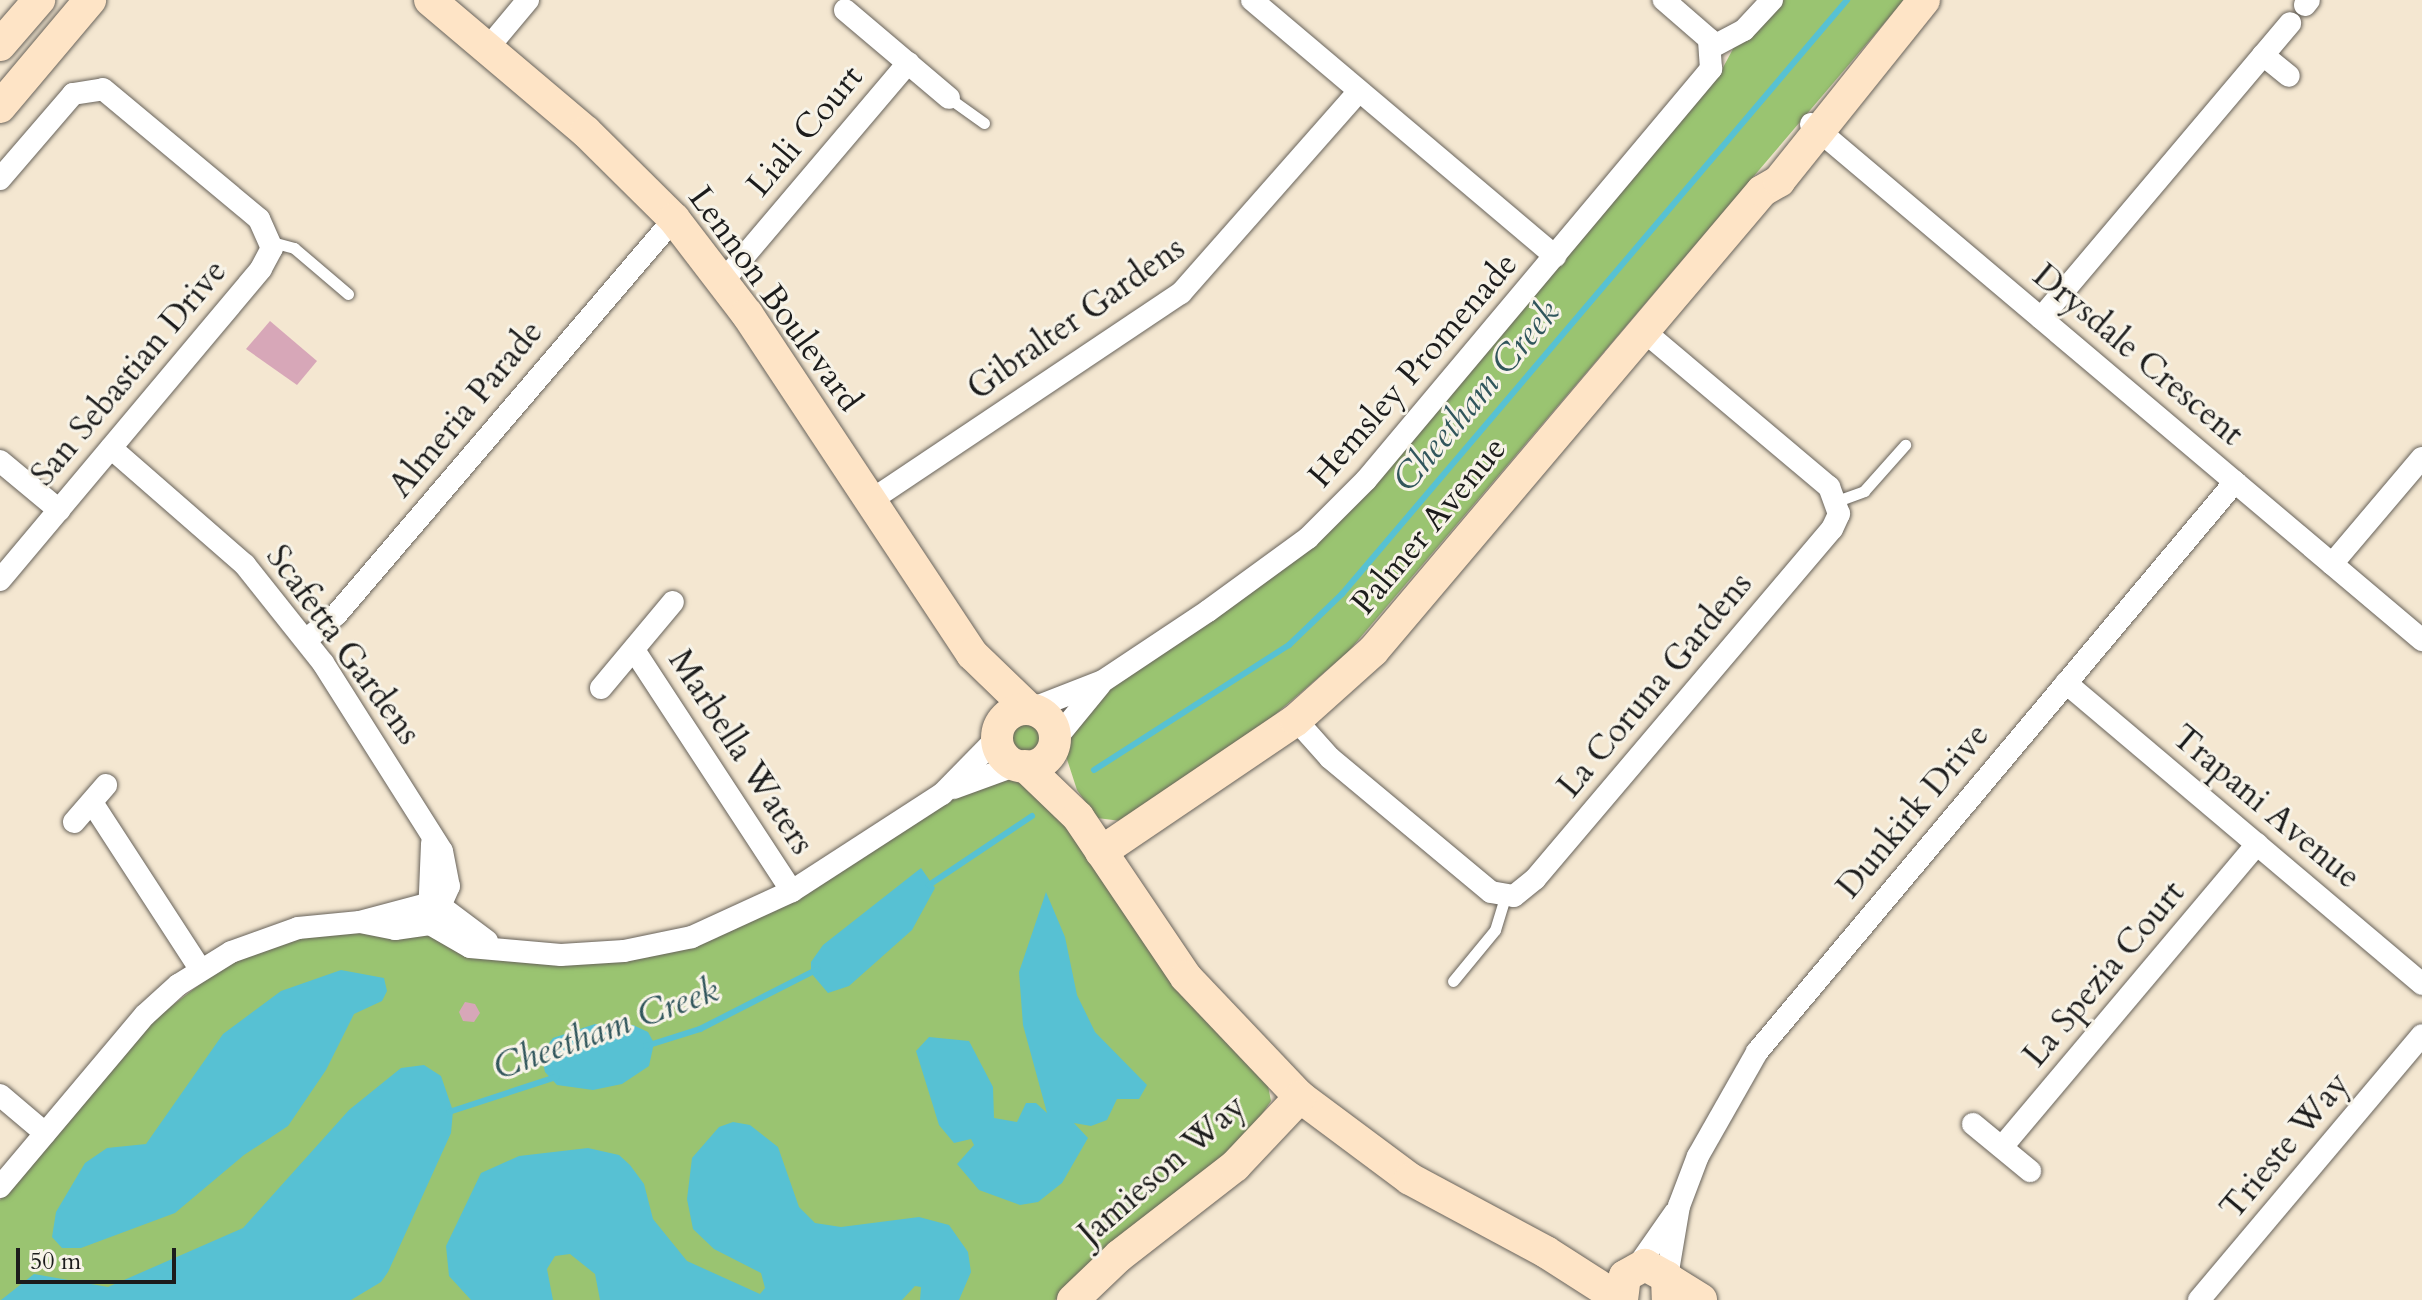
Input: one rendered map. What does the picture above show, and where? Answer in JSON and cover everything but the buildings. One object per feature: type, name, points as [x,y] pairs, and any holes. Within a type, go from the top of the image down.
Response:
[{"type":"street","points":[[0,107],[90,0]]},
{"type":"street","name":"Lennon Boulevard","points":[[430,0],[616,159],[674,219],[724,280],[972,654],[1030,709]]},
{"type":"street","points":[[487,49],[528,0]]},
{"type":"street","points":[[1252,0],[1555,256]]},
{"type":"street","points":[[1664,0],[1704,33],[1712,47],[1744,30],[1772,0]]},
{"type":"street","name":"Palmer Avenue","points":[[1101,852],[1296,720],[1373,651],[1762,191],[1766,176],[1815,127],[1846,80],[1865,68],[1924,0]]},
{"type":"street","name":"Liali Court","points":[[839,5],[949,98]]},
{"type":"street","points":[[0,45],[34,6]]},
{"type":"street","points":[[2041,318],[2290,23]]},
{"type":"street","name":"Hemsley Promenade","points":[[1030,709],[1103,681],[1273,566],[1317,530],[1366,480],[1706,76],[1713,64],[1712,47]]},
{"type":"street","points":[[2263,55],[2289,76]]},
{"type":"street","name":"Liali Court","points":[[724,280],[908,63]]},
{"type":"street","points":[[0,179],[68,99],[95,87],[113,95],[259,219],[272,242]]},
{"type":"street","name":"Gibralter Gardens","points":[[870,501],[1181,293],[1359,91]]},
{"type":"street","name":"Drysdale Crescent","points":[[1815,127],[2422,640]]},
{"type":"street","name":"Almeria Parade","points":[[306,640],[336,615],[674,219]]},
{"type":"street","name":"San Sebastian Drive","points":[[0,580],[261,269],[272,242]]},
{"type":"street","points":[[1644,331],[1829,487],[1837,501]]},
{"type":"street","name":"Scafetta Gardens","points":[[111,448],[224,544],[306,640],[432,834],[448,875],[433,912]]},
{"type":"street","points":[[2332,564],[2422,458]]},
{"type":"street","points":[[0,461],[59,510]]},
{"type":"street","name":"Dunkirk Drive","points":[[1655,1278],[1679,1206],[1709,1132],[1757,1052],[2235,482]]},
{"type":"street","name":"La Coruna Gardens","points":[[1505,898],[1522,892],[1535,879],[1832,529],[1839,514],[1837,501]]},
{"type":"street","name":"Marbella Waters","points":[[601,688],[673,602]]},
{"type":"street","name":"Marbella Waters","points":[[634,650],[792,891]]},
{"type":"street","name":"Lennon Boulevard","points":[[972,654],[998,734]]},
{"type":"street","name":"Hemsley Promenade","points":[[1053,744],[1103,681]]},
{"type":"street","name":"Trapani Avenue","points":[[2066,683],[2422,984]]},
{"type":"street","points":[[942,794],[998,734],[1009,714],[1030,709],[1050,722],[1053,744],[1078,817],[1101,852],[1186,977],[1300,1097],[1410,1179],[1546,1252],[1622,1300]]},
{"type":"street","points":[[1296,720],[1330,758],[1482,885],[1505,898]]},
{"type":"street","points":[[998,734],[1001,753],[1021,766],[1078,817]]},
{"type":"street","points":[[0,1187],[145,1015],[200,969],[276,934],[320,924],[360,922],[395,929],[433,912],[470,947],[588,955],[662,945],[719,928],[792,891],[942,794],[1044,760],[1053,744]]},
{"type":"street","points":[[74,822],[93,804],[106,785]]},
{"type":"street","points":[[93,804],[200,969]]},
{"type":"street","name":"La Spezia Court","points":[[2002,1147],[2257,844]]},
{"type":"street","name":"Trieste Way","points":[[2199,1300],[2422,1035]]},
{"type":"street","points":[[0,1095],[45,1133]]},
{"type":"street","name":"Jamieson Way","points":[[1082,1297],[1235,1166],[1300,1097]]},
{"type":"street","points":[[1973,1124],[2030,1171]]},
{"type":"street","name":"Dunkirk Drive","points":[[1655,1278],[1679,1206]]},
{"type":"street","points":[[1546,1252],[1655,1278],[1701,1300]]},
{"type":"street","points":[[1622,1300],[1621,1284],[1655,1278]]},
{"type":"lane","points":[[0,29],[34,6]]},
{"type":"lane","name":"Liali Court","points":[[949,98],[984,123]]},
{"type":"lane","points":[[272,242],[294,248],[348,294]]},
{"type":"lane","points":[[1837,501],[1864,491],[1905,445]]},
{"type":"lane","points":[[1453,981],[1495,930],[1505,898]]},
{"type":"green space","points":[[1784,0],[1904,0],[1348,652],[1256,731],[1121,821],[1097,818],[1077,790],[1064,750],[1078,720],[1120,679],[1247,596],[1313,546],[1719,75],[1734,47]]},
{"type":"green space","points":[[1025,722],[1031,723],[1039,731],[1039,743],[1031,751],[1025,752],[1019,751],[1011,743],[1010,737],[1011,731],[1019,723]]},
{"type":"green space","points":[[1016,776],[1038,789],[1268,1086],[1271,1101],[1247,1136],[1055,1300],[0,1300],[0,1200],[152,1021],[229,962],[298,936],[421,928],[456,947],[706,941],[784,906],[947,800]]},
{"type":"water","points":[[921,868],[935,888],[912,930],[849,986],[828,993],[811,973],[811,962],[823,945]]},
{"type":"water","points":[[1046,892],[1065,937],[1077,995],[1095,1032],[1147,1085],[1139,1099],[1117,1099],[1107,1120],[1091,1126],[1074,1123],[1088,1138],[1062,1183],[1038,1202],[1020,1205],[979,1190],[957,1164],[974,1145],[971,1139],[954,1143],[939,1125],[916,1051],[929,1037],[969,1041],[993,1087],[994,1118],[1017,1122],[1026,1103],[1036,1103],[1047,1113],[1023,1025],[1019,972]]},
{"type":"water","points":[[341,970],[384,978],[387,991],[382,1001],[354,1014],[326,1070],[288,1126],[244,1155],[175,1213],[81,1248],[62,1248],[52,1237],[56,1212],[85,1163],[107,1148],[146,1144],[223,1034],[281,991]]},
{"type":"water","points":[[595,1024],[633,1025],[648,1032],[654,1043],[649,1066],[622,1084],[593,1090],[557,1085],[545,1072],[541,1054],[553,1038]]},
{"type":"water","points":[[424,1065],[441,1076],[453,1111],[451,1133],[388,1272],[381,1282],[351,1300],[1,1300],[34,1274],[108,1287],[243,1228],[349,1110],[401,1068]]},
{"type":"water","points":[[733,1122],[750,1125],[778,1147],[799,1207],[815,1223],[841,1227],[919,1217],[949,1225],[968,1252],[971,1272],[959,1300],[920,1300],[921,1287],[915,1286],[902,1300],[600,1300],[595,1274],[570,1254],[555,1256],[547,1269],[553,1300],[471,1300],[449,1276],[446,1246],[481,1173],[519,1156],[588,1148],[619,1155],[630,1165],[644,1184],[653,1219],[687,1261],[760,1294],[765,1288],[761,1273],[714,1249],[693,1229],[687,1199],[692,1158],[719,1127]]},
{"type":"waterway","name":"Cheetham Creek","points":[[1094,770],[1289,645],[1342,594],[1847,0]]},
{"type":"waterway","name":"Cheetham Creek","points":[[929,885],[1032,816]]},
{"type":"waterway","name":"Cheetham Creek","points":[[646,1046],[700,1029],[818,969]]},
{"type":"waterway","name":"Cheetham Creek","points":[[449,1112],[556,1077]]}]
